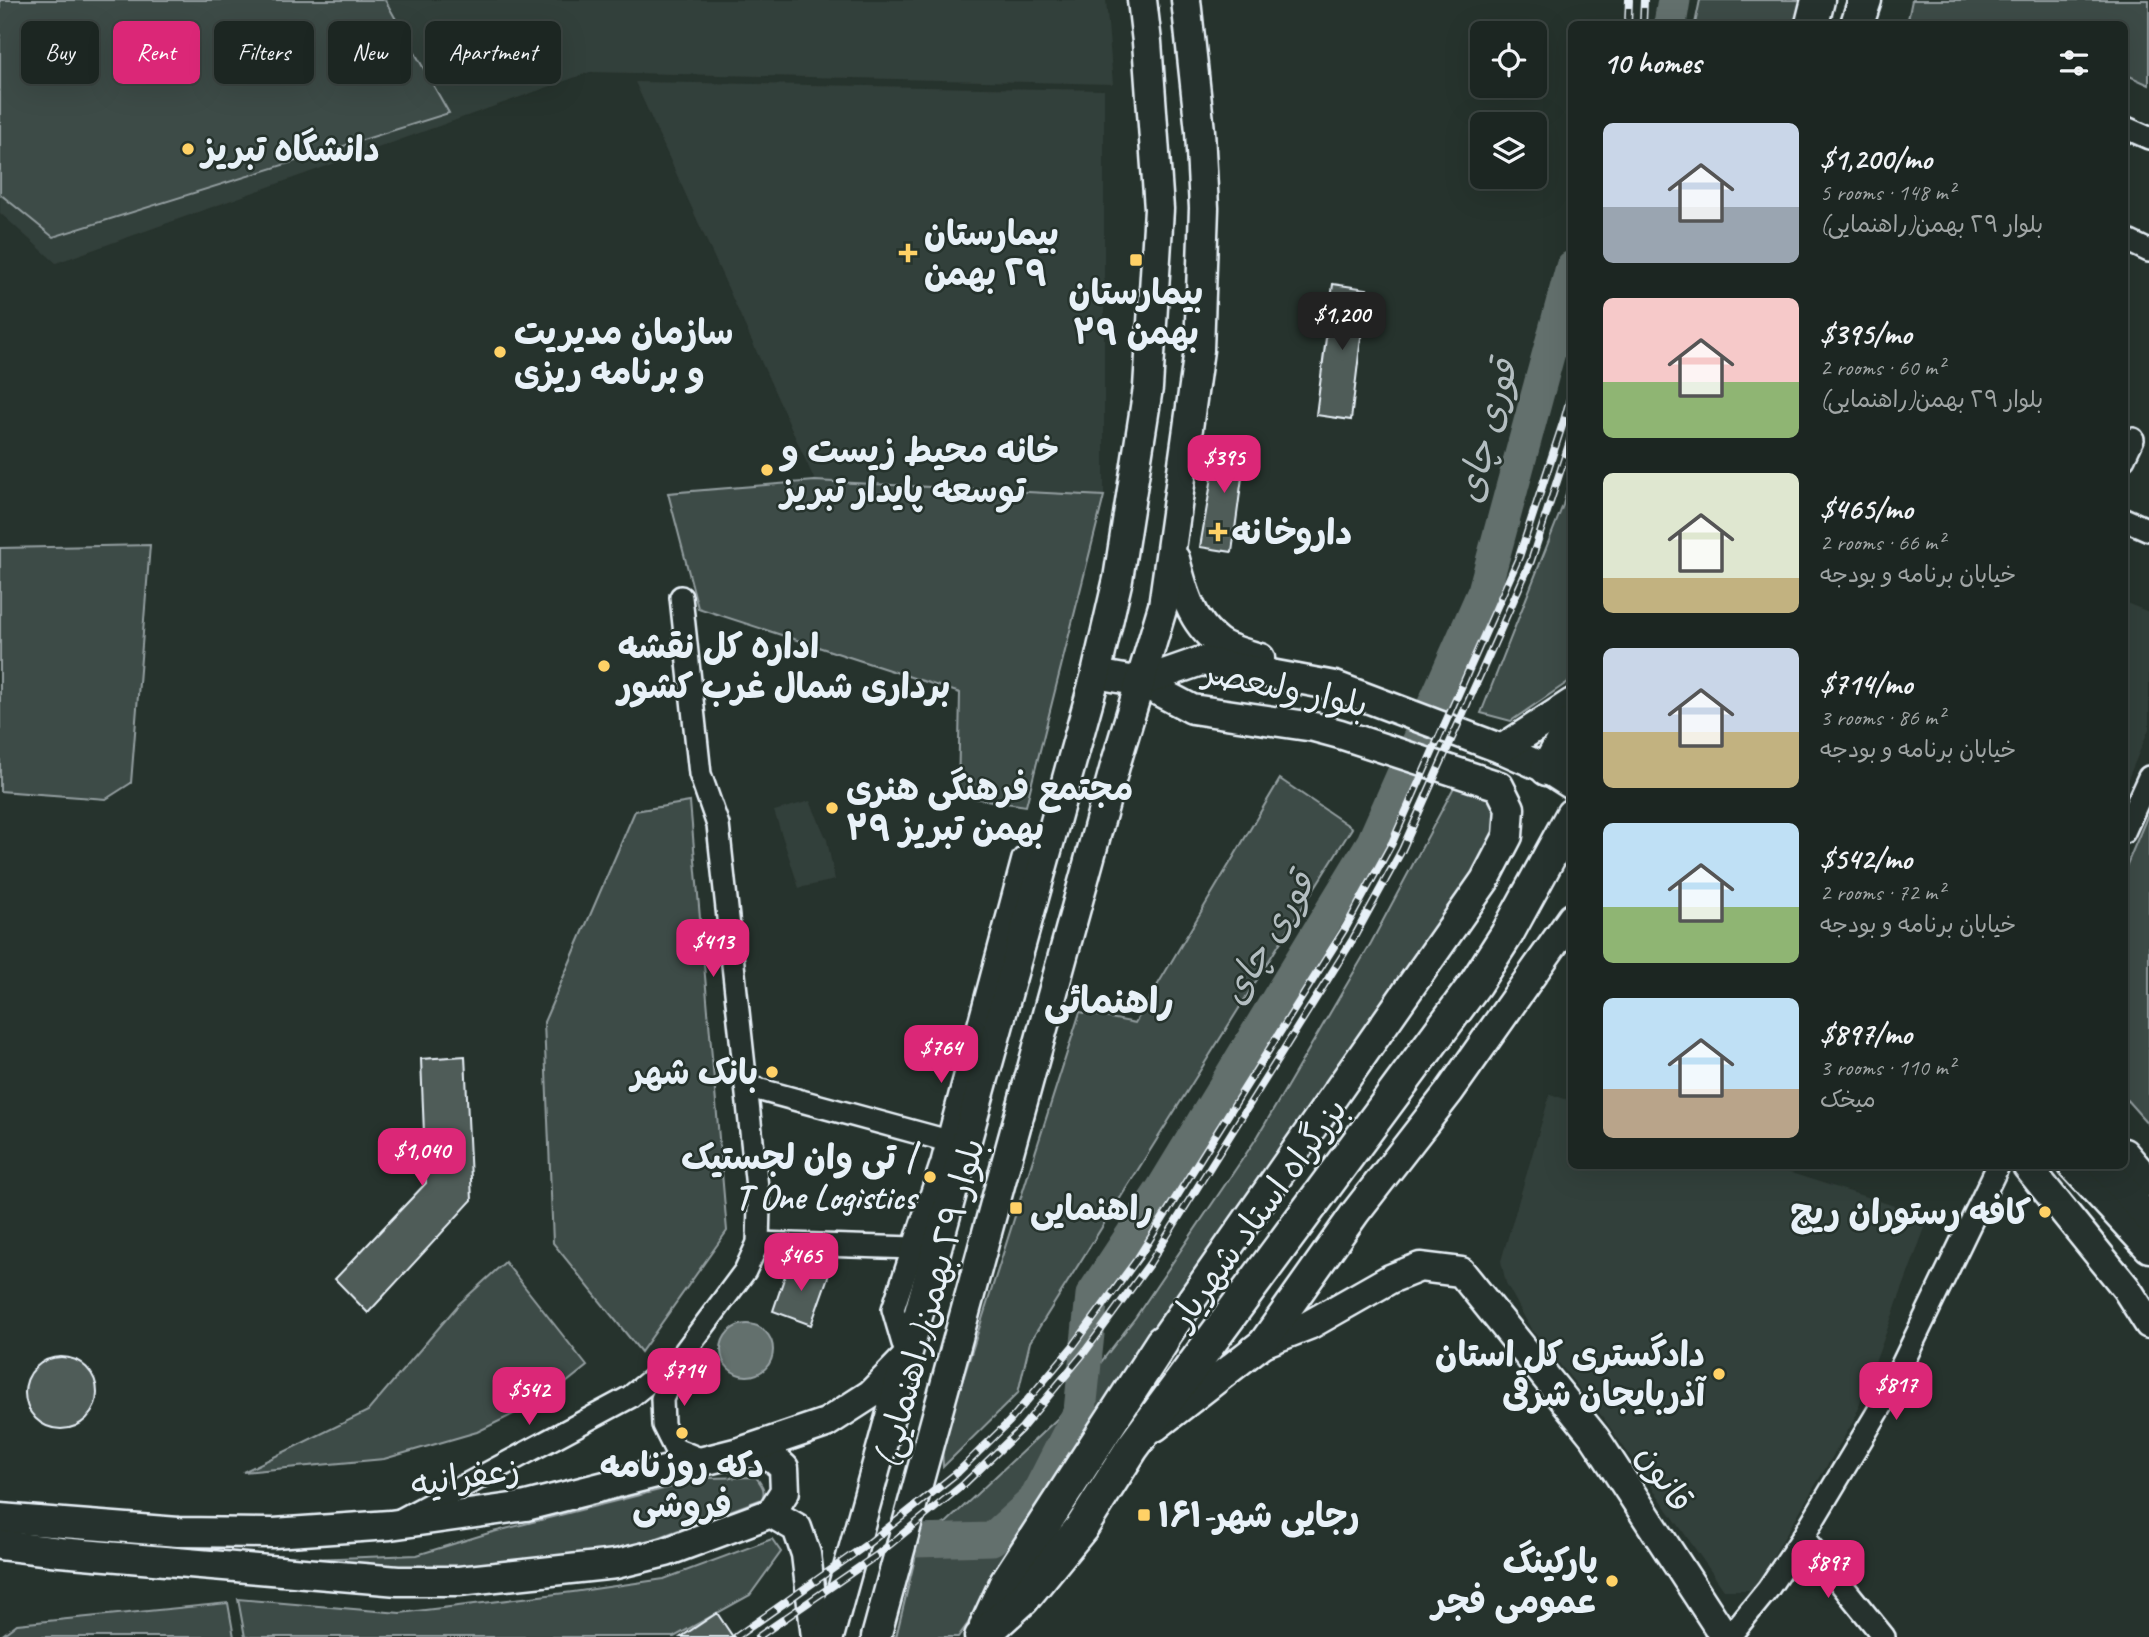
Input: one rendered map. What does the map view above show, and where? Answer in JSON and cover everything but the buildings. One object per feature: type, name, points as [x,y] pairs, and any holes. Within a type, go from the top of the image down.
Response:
[{"type":"highway","points":[[1813,21],[1818,0]]},
{"type":"highway","points":[[1858,21],[1865,0]]},
{"type":"highway","points":[[1879,21],[1881,0]]},
{"type":"highway","name":"بزرگراه استاد شهریار","points":[[981,1637],[1023,1599],[1082,1527],[1139,1439],[1475,984],[1507,934],[1568,822]]},
{"type":"highway","name":"بزرگراه استاد شهریار","points":[[981,1637],[1006,1583],[1162,1342]]},
{"type":"highway","points":[[1016,1637],[1061,1570],[1082,1527]]},
{"type":"main road","name":"بلوار ٢٩ بهمن(راهنمایی)","points":[[829,1637],[1096,674],[1118,579],[1148,388],[1159,209],[1142,0]]},
{"type":"main road","name":"بلوار ٢٩ بهمن(راهنمایی)","points":[[876,1637],[1115,766],[1163,606],[1199,350],[1203,208],[1200,131],[1186,0]]},
{"type":"main road","points":[[1147,42],[1191,37]]},
{"type":"main road","points":[[1172,549],[1192,611],[1200,624],[1219,643],[1335,686]]},
{"type":"main road","name":"بلوار ولىعصر","points":[[1141,682],[1201,661],[1335,686],[1502,749],[1564,754]]},
{"type":"main road","points":[[1096,674],[1141,682]]},
{"type":"main road","name":"بلوار ولىعصر","points":[[1141,682],[1192,709],[1314,727],[1499,786],[1510,808],[1508,836],[1485,880],[1162,1342]]},
{"type":"main road","points":[[1502,749],[1568,707]]},
{"type":"main road","points":[[1139,1439],[1262,1343],[1355,1213],[1449,1092],[1568,924]]},
{"type":"main road","points":[[2128,1158],[2149,1182]]},
{"type":"main road","points":[[2029,1169],[2126,1287],[2149,1324]]},
{"type":"main road","points":[[2076,1169],[2149,1248]]},
{"type":"main road","points":[[2107,1169],[2149,1219]]},
{"type":"main road","name":"قانون","points":[[1262,1343],[1309,1325],[1390,1279],[1420,1267],[1461,1272],[1595,1438],[1727,1637]]},
{"type":"main road","name":"زعفرانیه","points":[[0,1518],[178,1532],[274,1533],[390,1525],[526,1506],[743,1451],[826,1423],[871,1394],[907,1357]]},
{"type":"main road","points":[[0,1545],[398,1581],[459,1581],[616,1564],[666,1552],[771,1513],[785,1491],[784,1468],[773,1458],[743,1451]]},
{"type":"main road","points":[[771,1513],[797,1528],[806,1555],[816,1637]]},
{"type":"main road","points":[[0,1565],[60,1552]]},
{"type":"street","points":[[2128,129],[2149,138]]},
{"type":"street","points":[[2128,521],[2149,530]]},
{"type":"street","points":[[681,597],[700,774],[718,825],[759,1206],[758,1243],[745,1271],[683,1354],[662,1399],[663,1425],[675,1449],[705,1461]]},
{"type":"street","points":[[2128,823],[2149,777]]},
{"type":"street","points":[[907,1357],[893,1309],[948,1141],[1023,859],[1051,833]]},
{"type":"street","points":[[746,1086],[948,1141]]},
{"type":"street","points":[[1727,1637],[1769,1589],[1885,1400],[1997,1169]]},
{"type":"street","points":[[758,1243],[914,1248]]},
{"type":"street","points":[[390,1525],[630,1397],[683,1354]]},
{"type":"street","points":[[1803,1537],[1884,1637]]},
{"type":"shaded area","name":"دانشگاه تبریز","points":[[0,0],[1106,0],[1113,84],[590,72],[561,82],[561,21],[425,21],[425,84],[556,84],[56,263],[0,213]]},
{"type":"shaded area","points":[[0,0],[385,0],[397,21],[328,21],[328,84],[411,84],[411,46],[425,71],[425,84],[433,84],[449,113],[53,237],[0,194]]},
{"type":"shaded area","points":[[1700,0],[1805,0],[1800,21],[1696,21]]},
{"type":"shaded area","points":[[1912,0],[2149,0],[2149,85],[2128,75],[2128,21],[1908,21]]},
{"type":"shaded area","name":"بیمارستان ٢٩ بهمن","points":[[635,82],[1104,90],[1104,496],[815,481]]},
{"type":"shaded area","points":[[815,481],[1104,496],[1026,806],[958,796],[960,693],[698,608],[668,493]]},
{"type":"shaded area","points":[[1568,486],[1568,682],[1511,721],[1481,713],[1563,505]]},
{"type":"shaded area","points":[[150,545],[131,783],[106,799],[0,791],[0,548]]},
{"type":"shaded area","points":[[2128,604],[2149,612],[2149,729],[2128,779]]},
{"type":"shaded area","points":[[1461,774],[1488,788],[1500,808],[1499,826],[1486,860],[1011,1564],[958,1637],[896,1637],[920,1538],[947,1522],[1058,1418],[1135,1318],[1258,1136],[1371,943]]},
{"type":"shaded area","points":[[1280,779],[1352,828],[1030,1342],[1018,1393],[943,1467],[942,1445],[1080,1012],[1135,1023]]},
{"type":"shaded area","points":[[810,801],[827,840],[835,880],[799,888],[774,811]]},
{"type":"shaded area","points":[[690,802],[727,1231],[641,1352],[553,1243],[544,1022],[635,811]]},
{"type":"shaded area","points":[[2149,812],[2149,1125],[2128,1101],[2128,862]]},
{"type":"shaded area","name":"دادگستری کل استان آذربایجان شرقی","points":[[1550,1094],[1568,1100],[1568,1169],[1778,1169],[1929,1217],[1853,1422],[1753,1590],[1724,1590],[1604,1419],[1531,1329],[1506,1283],[1501,1261]]},
{"type":"shaded area","points":[[505,1262],[587,1366],[550,1396],[477,1432],[384,1459],[243,1472],[368,1411],[459,1304]]},
{"type":"shaded area","points":[[747,1324],[766,1331],[773,1350],[766,1369],[747,1376],[728,1369],[721,1350],[728,1331]]},
{"type":"shaded area","points":[[756,1477],[763,1488],[762,1499],[633,1547],[446,1571],[285,1560],[417,1555],[489,1533],[707,1478]]},
{"type":"shaded area","points":[[772,1539],[781,1552],[750,1595],[674,1637],[245,1637],[238,1599],[400,1613],[664,1579]]},
{"type":"shaded area","points":[[228,1603],[234,1637],[0,1637],[17,1624]]},
{"type":"waterway","name":"قوری چای","points":[[1670,21],[1674,0]]},
{"type":"waterway","name":"قوری چای","points":[[914,1541],[992,1539],[1034,1501],[1080,1411],[1092,1295],[1162,1189],[1373,842],[1484,591],[1568,282]]},
{"type":"railway","points":[[1628,21],[1629,0]]},
{"type":"railway","points":[[1643,21],[1644,0]]},
{"type":"railway","points":[[736,1637],[869,1543],[958,1472],[1009,1422],[1074,1345],[1138,1258],[1346,927],[1392,843],[1519,557],[1568,406]]},
{"type":"railway","points":[[758,1637],[877,1555],[964,1484],[1021,1429],[1084,1353],[1150,1263],[1353,939],[1402,850],[1531,561],[1568,447]]},
{"type":"place","name":"دانشگاه تبریز","points":[[188,149]]},
{"type":"place","name":"بیمارستان ٢٩ بهمن","points":[[908,253]]},
{"type":"place","name":"بیمارستان ۲۹ بهمن","points":[[1136,260]]},
{"type":"place","name":"سازمان مدیریت و برنامه ریزی","points":[[500,352]]},
{"type":"place","name":"خانه محیط زیست و توسعه پایدار تبریز","points":[[767,470]]},
{"type":"place","name":"داروخانه","points":[[1218,532]]},
{"type":"place","name":"اداره کل نقشه برداری شمال غرب کشور","points":[[604,666]]},
{"type":"place","name":"مجتمع فرهنگی هنری ۲۹ بهمن تبریز","points":[[832,808]]},
{"type":"place","name":"بانک شهر","points":[[772,1072]]},
{"type":"place","name":"تی وان لجستیک | T One Logistics","points":[[930,1177]]},
{"type":"place","name":"راهنمایی","points":[[1016,1208]]},
{"type":"place","name":"کافه رستوران ریچ","points":[[2045,1212]]},
{"type":"place","name":"دادگستری کل استان آذربایجان شرقی","points":[[1719,1374]]},
{"type":"place","name":"دکه روزنامه فروشی","points":[[682,1433]]},
{"type":"place","name":"۱۶۱-رجایی شهر","points":[[1144,1515]]},
{"type":"place","name":"پارکینگ عمومی فجر","points":[[1612,1581]]},
{"type":"district","name":"راهنمائی","points":[[1109,1000]]}]
